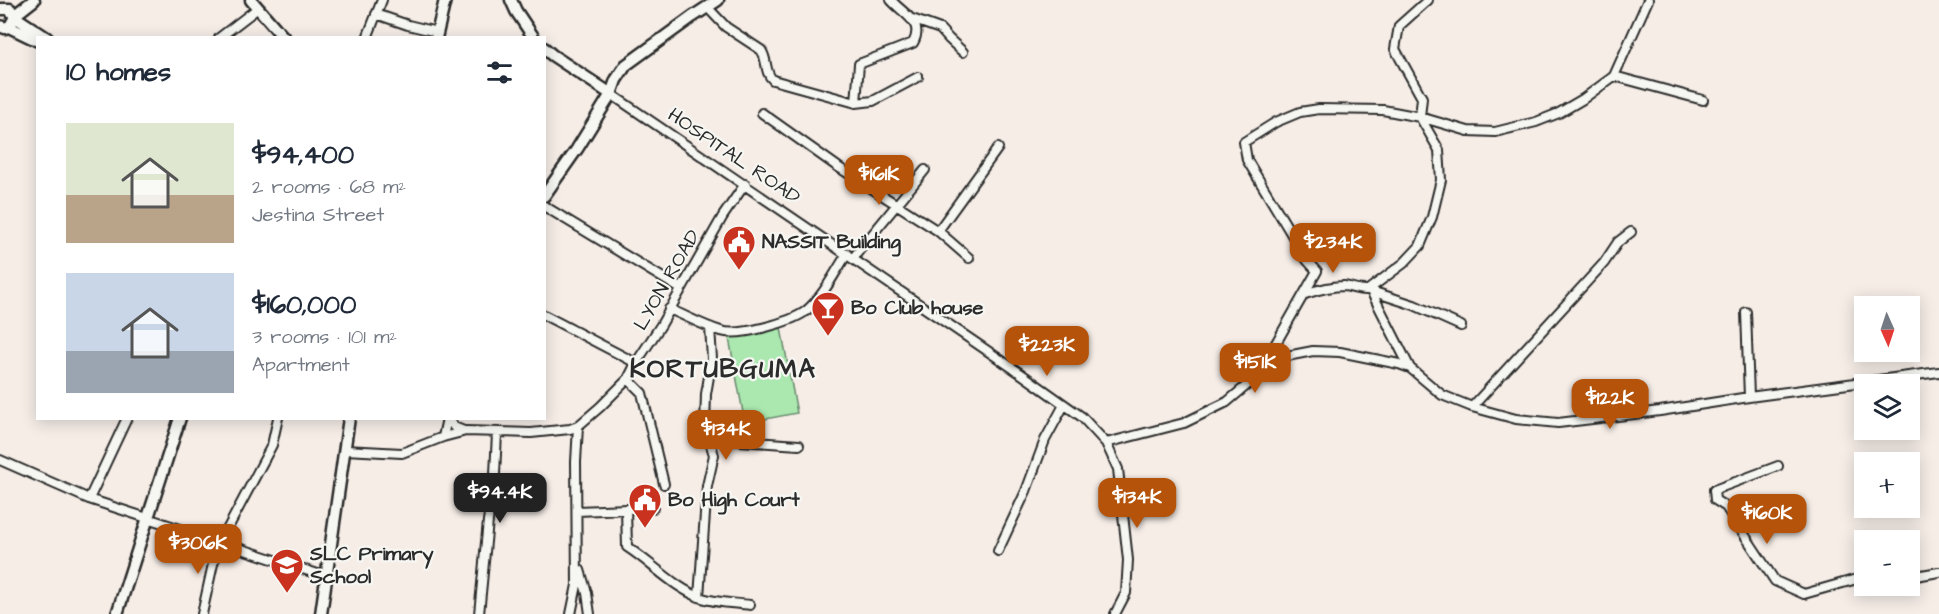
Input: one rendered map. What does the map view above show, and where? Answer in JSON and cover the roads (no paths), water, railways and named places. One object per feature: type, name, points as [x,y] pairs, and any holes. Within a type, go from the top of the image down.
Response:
[{"type":"street","points":[[9,21],[34,0]]},
{"type":"street","points":[[367,36],[382,0]]},
{"type":"street","points":[[376,14],[437,35],[446,0]]},
{"type":"street","points":[[511,0],[533,36]]},
{"type":"street","points":[[546,193],[577,149],[626,65],[718,0]]},
{"type":"street","points":[[1370,292],[1404,264],[1420,246],[1432,217],[1441,180],[1439,150],[1420,117],[1422,98],[1395,49],[1399,26],[1428,0]]},
{"type":"street","points":[[1258,375],[1317,271],[1307,260],[1247,160],[1244,142],[1300,112],[1319,109],[1383,110],[1420,117],[1468,131],[1495,132],[1536,122],[1559,113],[1614,76],[1648,0]]},
{"type":"street","points":[[856,103],[859,63],[913,43],[918,35],[917,27],[895,1]]},
{"type":"street","points":[[221,36],[254,4],[282,36]]},
{"type":"street","points":[[1,7],[10,9],[9,21]]},
{"type":"street","points":[[708,8],[726,27],[765,55],[769,77],[773,80],[856,103],[873,101],[918,77]]},
{"type":"street","points":[[910,18],[940,29],[963,52]]},
{"type":"street","points":[[9,21],[43,36]]},
{"type":"street","points":[[9,21],[36,40]]},
{"type":"street","name":"HOSPITAL ROAD","points":[[546,50],[1082,417],[1106,443],[1118,469],[1128,560],[1126,592],[1115,614]]},
{"type":"street","points":[[1614,76],[1703,100]]},
{"type":"street","points":[[762,113],[838,167],[938,231],[969,258]]},
{"type":"street","points":[[938,231],[998,148]]},
{"type":"street","points":[[669,309],[723,332],[754,330],[784,322],[806,311],[850,256],[925,170]]},
{"type":"street","name":"LYON ROAD","points":[[578,426],[628,378],[662,325],[723,216],[745,184]]},
{"type":"street","points":[[546,207],[681,289]]},
{"type":"street","points":[[1472,407],[1604,263],[1618,242],[1631,232]]},
{"type":"street","points":[[1305,294],[1324,288],[1344,286],[1414,305],[1461,326]]},
{"type":"street","points":[[1370,292],[1410,368],[1442,395],[1472,407],[1516,419],[1558,423],[1939,372]]},
{"type":"street","points":[[1746,312],[1749,397]]},
{"type":"street","points":[[546,316],[636,363]]},
{"type":"street","points":[[699,597],[707,486],[714,455],[705,426],[706,394],[712,359],[710,327]]},
{"type":"street","points":[[1106,443],[1184,423],[1227,402],[1258,375],[1287,356],[1313,351],[1340,352],[1410,368]]},
{"type":"street","points":[[628,378],[642,393],[664,484]]},
{"type":"street","points":[[999,551],[1026,491],[1045,440],[1065,405]]},
{"type":"street","points":[[89,499],[126,420]]},
{"type":"street","points":[[117,614],[179,420]]},
{"type":"street","points":[[202,614],[220,543],[272,445],[278,420]]},
{"type":"street","points":[[321,614],[345,450],[346,420]]},
{"type":"street","points":[[443,437],[447,420]]},
{"type":"street","points":[[449,420],[454,427],[466,431],[498,433],[531,433],[578,426],[577,585],[571,614]]},
{"type":"street","points":[[345,450],[402,453],[443,437],[466,431]]},
{"type":"street","points":[[479,614],[498,433]]},
{"type":"street","points":[[710,439],[799,445]]},
{"type":"street","points":[[0,460],[89,499],[327,577]]},
{"type":"street","points":[[1778,466],[1714,490],[1715,500],[1726,507],[1775,581],[1804,594],[1854,580]]},
{"type":"street","points":[[577,511],[653,508]]},
{"type":"street","points":[[626,509],[627,547],[648,561],[668,580],[699,597],[750,605]]},
{"type":"street","points":[[577,560],[587,593],[590,614]]},
{"type":"street","points":[[1920,575],[1939,572]]},
{"type":"place","name":"NASSIT Building","points":[[739,271]]},
{"type":"place","name":"Bo Club house","points":[[828,337]]},
{"type":"place","name":"Bo High Court","points":[[645,529]]},
{"type":"place","name":"SLC Primary School","points":[[287,594]]},
{"type":"district","name":"KORTUBGUMA","points":[[723,369]]}]
